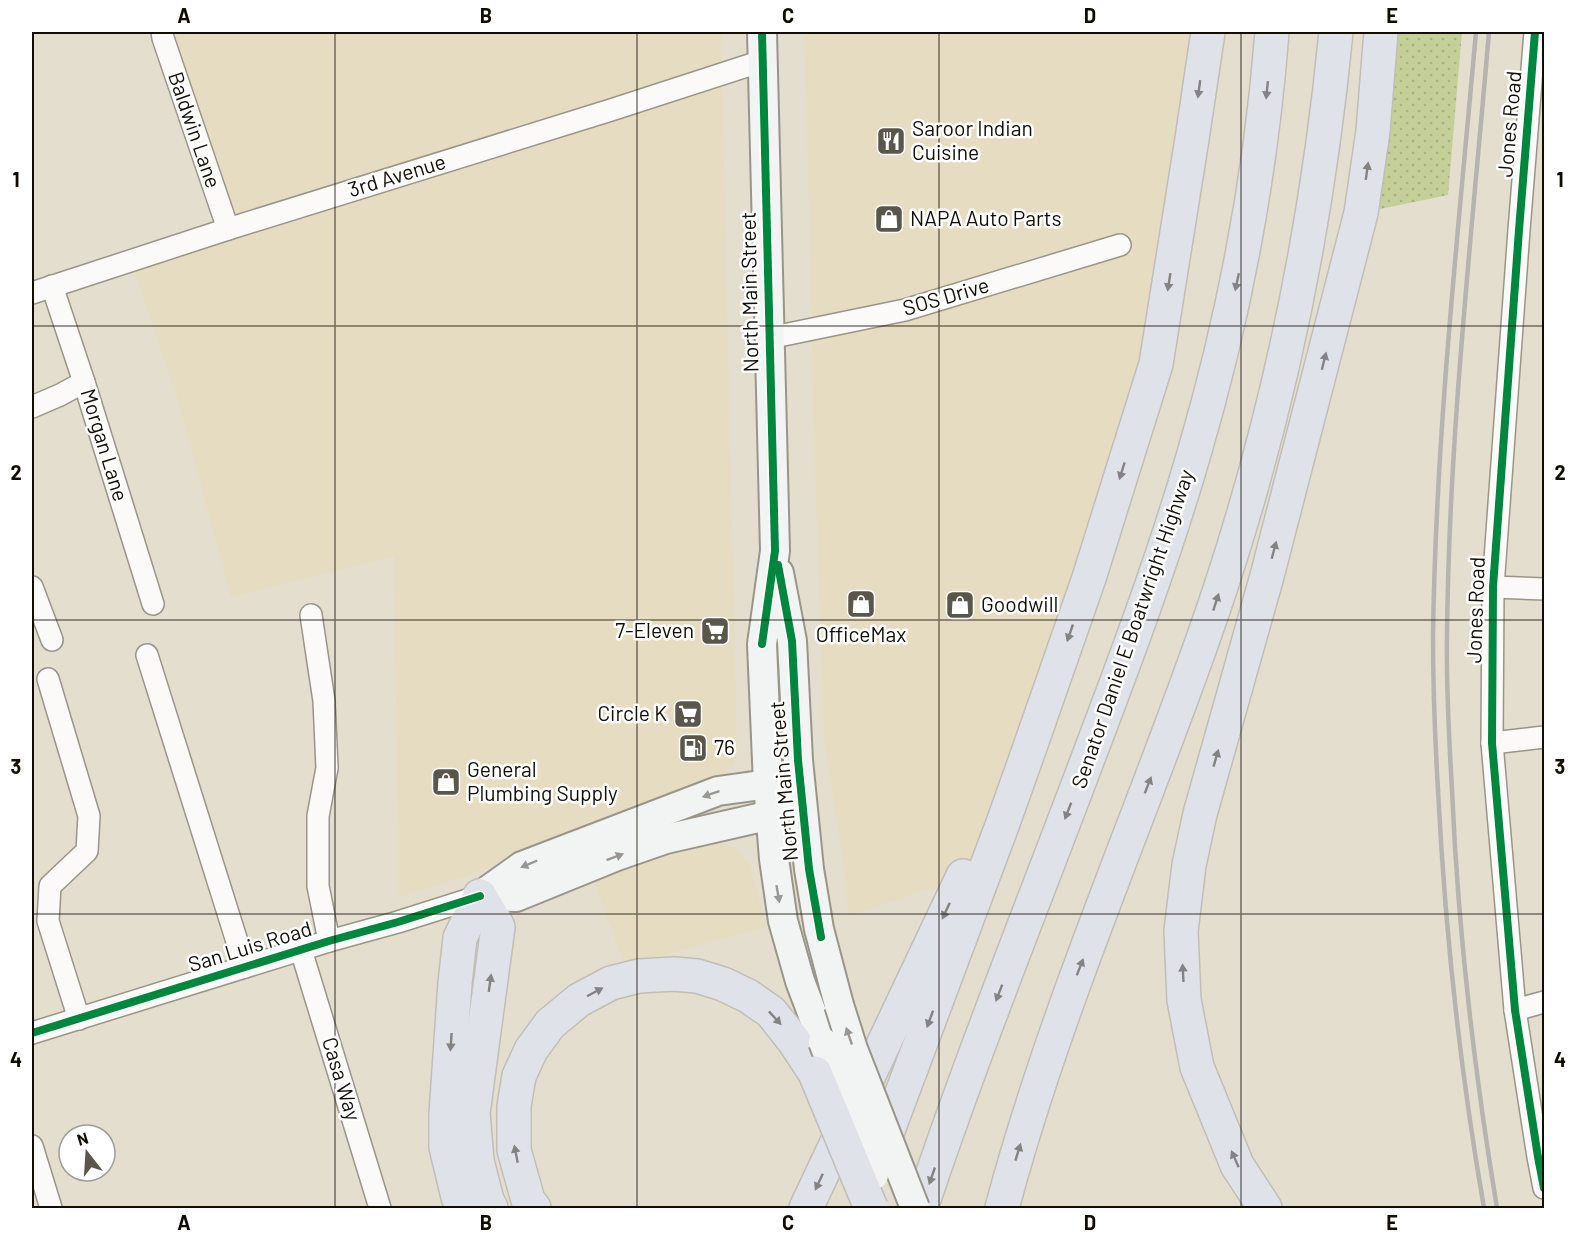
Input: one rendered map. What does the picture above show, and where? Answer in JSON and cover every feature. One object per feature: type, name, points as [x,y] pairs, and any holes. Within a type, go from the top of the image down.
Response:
[{"type":"highway","points":[[858,1209],[1030,747],[1089,578],[1156,364],[1208,32]]},
{"type":"highway","name":"Senator Daniel E Boatwright Highway","points":[[921,1209],[963,1087],[1127,655],[1190,468],[1215,379],[1243,256],[1265,116],[1272,32]]},
{"type":"highway","points":[[1002,1209],[1054,1039],[1203,638],[1254,480],[1275,399],[1302,276],[1322,152],[1336,32]]},
{"type":"highway","points":[[1265,1209],[1237,1165],[1197,1067],[1184,1000],[1180,931],[1189,865],[1200,814],[1267,576],[1361,213],[1373,130],[1381,32]]},
{"type":"highway","points":[[806,1209],[962,878],[990,813],[1030,747]]},
{"type":"highway","points":[[463,1209],[446,1147],[446,1114],[460,938],[480,897]]},
{"type":"highway","points":[[480,897],[498,927],[474,1113],[477,1161],[491,1209]]},
{"type":"highway","points":[[534,1209],[528,1200],[514,1150],[514,1106],[519,1076],[531,1050],[550,1024],[579,1000],[611,983],[639,976],[674,974],[697,976],[723,984],[748,996],[771,1012],[794,1041],[819,1058],[871,1209]]},
{"type":"main road","name":"North Main Street","points":[[762,32],[775,551],[792,641],[798,760],[809,869],[825,954],[839,1005],[915,1209]]},
{"type":"main road","name":"North Main Street","points":[[775,551],[762,644],[768,784],[776,880],[788,942],[819,1058],[887,1209]]},
{"type":"main road","name":"San Luis Road","points":[[480,897],[522,866],[718,791],[768,784],[801,793]]},
{"type":"main road","name":"San Luis Road","points":[[480,897],[516,897],[617,856],[666,839],[771,815],[801,793]]},
{"type":"street","name":"Baldwin Lane","points":[[162,32],[228,229]]},
{"type":"street","name":"Jones Road","points":[[1535,32],[1493,587],[1492,743],[1515,1010],[1545,1188]]},
{"type":"street","name":"3rd Avenue","points":[[32,293],[762,61]]},
{"type":"street","name":"SOS Drive","points":[[769,338],[905,310],[1120,245]]},
{"type":"street","name":"Morgan Lane","points":[[52,286],[153,604]]},
{"type":"street","points":[[32,407],[84,382]]},
{"type":"street","points":[[32,587],[52,640]]},
{"type":"street","points":[[1493,587],[1545,589]]},
{"type":"street","points":[[311,615],[324,701],[327,768],[318,816],[318,886],[329,941]]},
{"type":"street","points":[[147,655],[245,967]]},
{"type":"street","points":[[48,680],[89,816],[87,851],[50,886],[48,921],[79,1018]]},
{"type":"street","points":[[1492,743],[1545,737]]},
{"type":"street","name":"San Luis Road","points":[[32,1034],[329,941],[480,897]]},
{"type":"street","name":"Casa Way","points":[[301,950],[380,1209]]},
{"type":"street","points":[[1515,1010],[1545,1002]]},
{"type":"street","points":[[32,1146],[51,1209]]},
{"type":"shaded area","points":[[162,32],[721,32],[737,755],[733,765],[722,774],[618,811],[466,876],[399,897],[394,556],[231,597],[179,403],[131,260],[227,228]]},
{"type":"shaded area","points":[[804,32],[1208,32],[1156,364],[990,813],[962,877],[849,916],[845,874],[824,739]]},
{"type":"shaded area","points":[[726,844],[736,848],[749,864],[767,927],[625,965],[593,880],[676,854],[711,845]]},
{"type":"green space","points":[[1381,32],[1462,32],[1448,195],[1361,213]]},
{"type":"railway","points":[[1476,32],[1443,408],[1438,484],[1433,654],[1437,771],[1449,947],[1461,1052],[1484,1208]]},
{"type":"railway","points":[[1489,32],[1457,409],[1452,484],[1447,654],[1455,842],[1463,947],[1474,1052],[1497,1208]]},
{"type":"cycle path","points":[[762,32],[775,551],[762,644]]},
{"type":"cycle path","points":[[1535,32],[1493,587],[1492,743],[1515,1010],[1544,1188]]},
{"type":"cycle path","points":[[778,565],[792,641],[798,760],[809,869],[821,937]]},
{"type":"cycle path","points":[[32,1033],[480,896]]},
{"type":"place","name":"Saroor Indian Cuisine","points":[[891,141]]},
{"type":"place","name":"NAPA Auto Parts","points":[[889,219]]},
{"type":"place","name":"OfficeMax","points":[[861,604]]},
{"type":"place","name":"Goodwill","points":[[960,605]]},
{"type":"place","name":"7-Eleven","points":[[715,631]]},
{"type":"place","name":"Circle K","points":[[688,714]]},
{"type":"place","name":"76","points":[[693,748]]},
{"type":"place","name":"General Plumbing Supply","points":[[446,782]]}]
